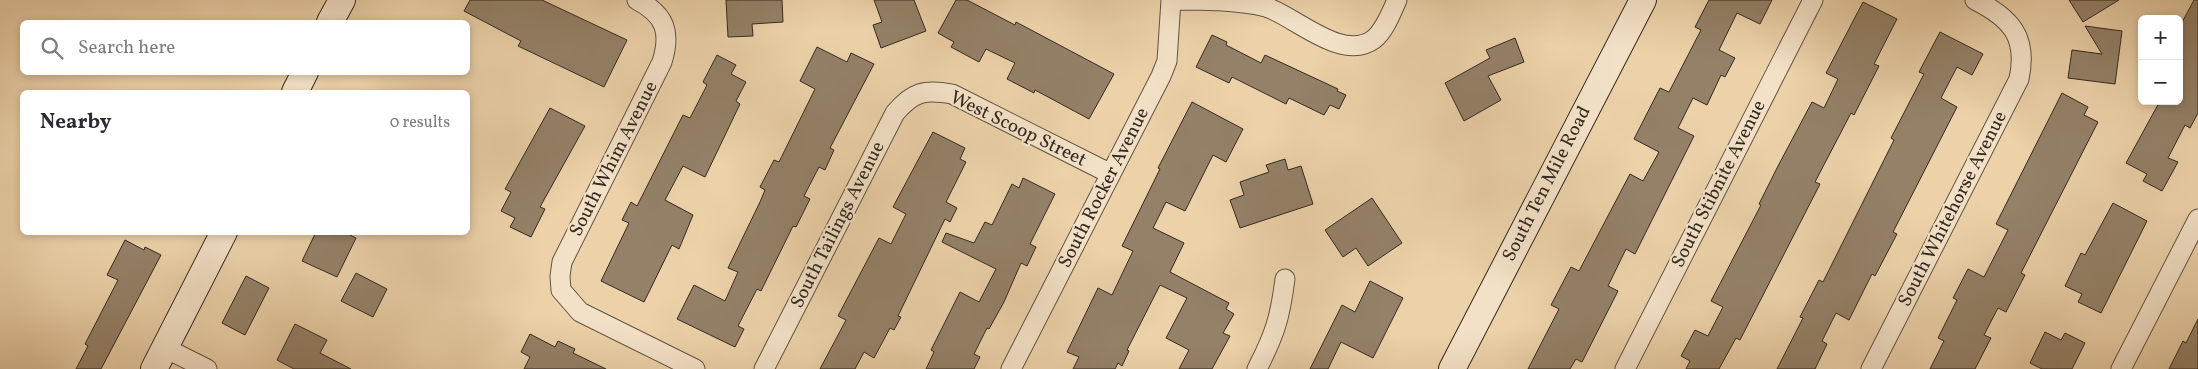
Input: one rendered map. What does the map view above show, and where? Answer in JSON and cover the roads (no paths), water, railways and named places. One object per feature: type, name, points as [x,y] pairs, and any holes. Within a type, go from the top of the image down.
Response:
[{"type":"street","points":[[331,20],[342,0]]},
{"type":"street","name":"South Whim Avenue","points":[[637,0],[657,15],[666,28],[667,45],[662,62],[562,262],[561,290],[580,312],[695,369]]},
{"type":"street","points":[[1171,0],[1244,1],[1268,8],[1334,42],[1346,46],[1360,46],[1374,39],[1382,29],[1397,0]]},
{"type":"street","name":"South Rocker Avenue","points":[[1011,369],[1161,76],[1166,61],[1171,0]]},
{"type":"street","name":"South Ten Mile Road","points":[[1452,369],[1643,0]]},
{"type":"street","name":"South Stibnite Avenue","points":[[1625,369],[1813,0]]},
{"type":"street","name":"South Whitehorse Avenue","points":[[1871,369],[2019,80],[2023,62],[2021,46],[2012,26],[1996,11],[1975,0]]},
{"type":"street","points":[[296,90],[304,75]]},
{"type":"street","name":"West Scoop Street","points":[[923,92],[952,94],[1111,174]]},
{"type":"street","name":"South Tailings Avenue","points":[[764,369],[895,113],[906,100],[923,92]]},
{"type":"street","points":[[2121,369],[2198,219]]},
{"type":"street","points":[[207,369],[160,358],[222,235]]},
{"type":"street","points":[[1257,369],[1274,337],[1280,316],[1285,278]]}]
